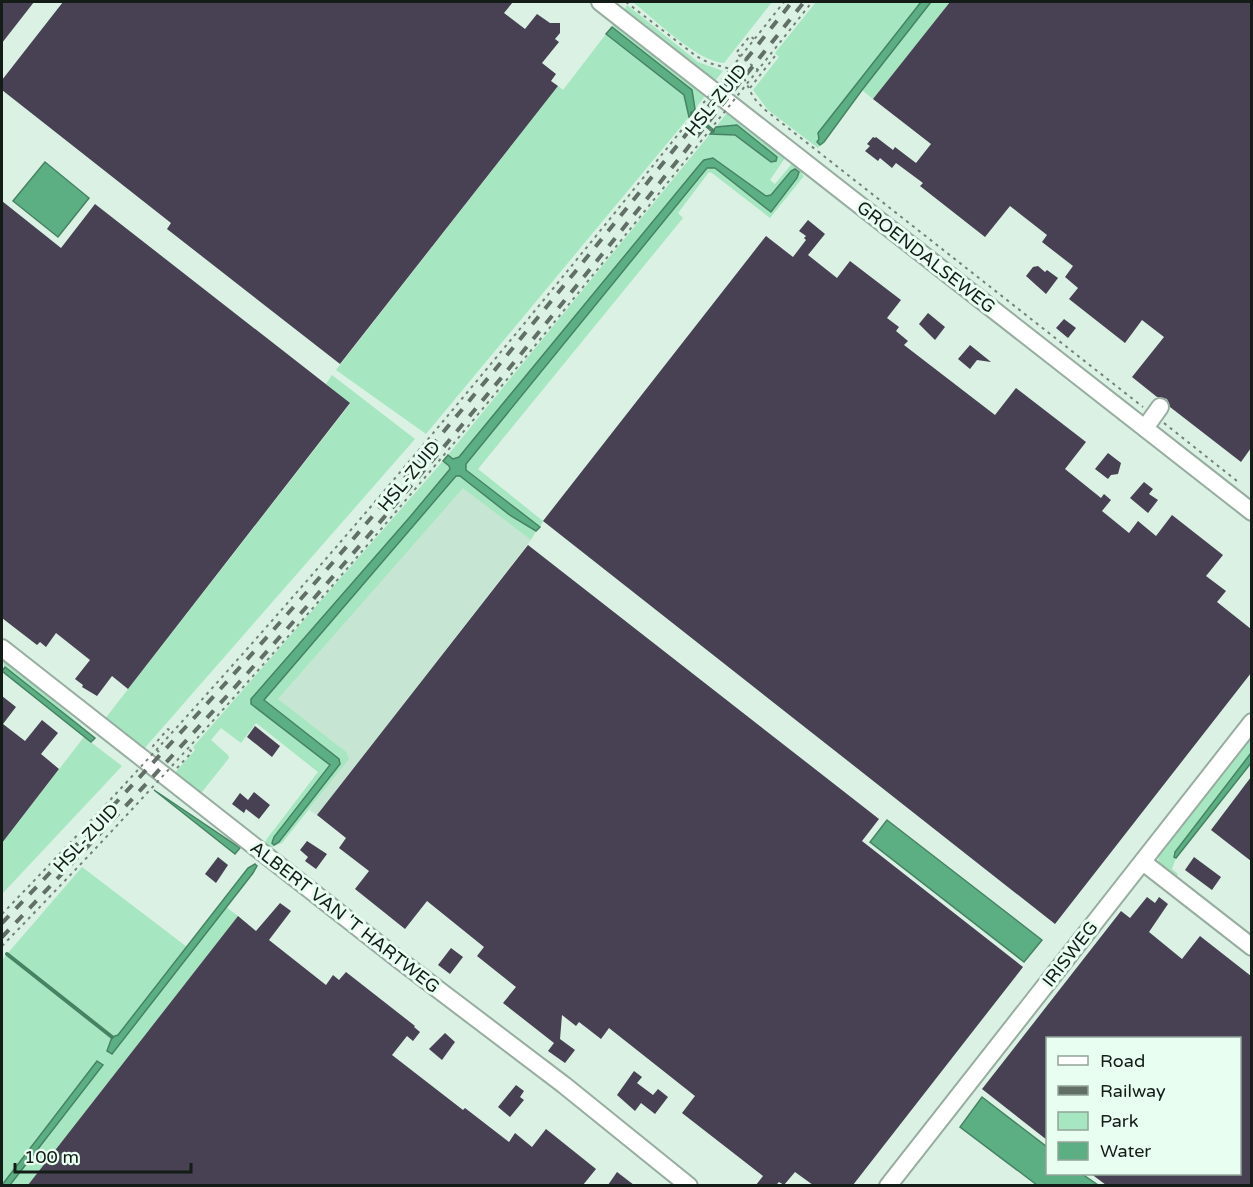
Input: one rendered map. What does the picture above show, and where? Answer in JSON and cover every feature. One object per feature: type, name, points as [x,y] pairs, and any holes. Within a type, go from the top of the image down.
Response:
[{"type":"street","name":"GROENDALSEWEG","points":[[600,2],[1153,417],[1251,512]]},
{"type":"street","name":"ALBERT VAN 'T HARTWEG","points":[[2,648],[389,952],[564,1085],[689,1185]]},
{"type":"street","name":"IRISWEG","points":[[888,1185],[1251,722]]},
{"type":"street","points":[[1143,862],[1251,947]]},
{"type":"path","name":"GROENDALSEWEG","points":[[626,2],[696,56],[709,63],[731,69],[744,78],[753,97],[764,109],[1153,417],[1243,485]]},
{"type":"path","name":"HSL-ZUID","points":[[2,914],[172,733],[424,446],[577,261],[784,2]]},
{"type":"path","name":"HSL-ZUID","points":[[2,946],[188,748],[332,587],[608,257],[812,2]]},
{"type":"path","points":[[754,39],[750,36],[736,53],[762,73]]},
{"type":"path","points":[[750,88],[776,56],[771,53]]},
{"type":"path","points":[[154,745],[168,729],[172,733]]},
{"type":"path","points":[[178,767],[192,752],[188,748]]},
{"type":"shaded area","points":[[463,487],[531,540],[317,815],[309,810],[349,758],[278,699]]},
{"type":"green space","points":[[633,2],[772,2],[724,63],[713,61],[689,48]]},
{"type":"green space","points":[[816,2],[921,2],[818,133],[817,142],[820,145],[818,148],[768,110],[753,90],[779,57],[775,53]]},
{"type":"green space","points":[[931,2],[950,2],[873,99],[862,90]]},
{"type":"green space","points":[[627,5],[698,62],[723,71],[714,82],[624,10]]},
{"type":"green space","points":[[616,20],[708,92],[695,109],[692,90],[612,27]]},
{"type":"green space","points":[[606,34],[684,95],[689,117],[426,434],[336,370],[558,86],[563,90]]},
{"type":"green space","points":[[730,109],[787,155],[770,180],[775,184],[795,160],[804,176],[770,218],[709,172],[678,213],[683,218],[478,469],[543,521],[540,527],[466,470],[466,464],[707,168],[715,168],[771,212],[799,172],[797,170],[791,171],[771,195],[766,196],[704,160],[458,458],[454,459],[448,455],[710,134],[734,135],[771,162],[737,126],[716,127]]},
{"type":"green space","points":[[332,375],[415,439],[143,750],[104,720],[350,404],[326,384]]},
{"type":"green space","points":[[443,461],[450,469],[251,699],[251,704],[330,765],[274,837],[274,841],[339,759],[264,700],[456,476],[460,476],[511,516],[536,531],[531,540],[463,488],[278,699],[346,752],[349,759],[282,843],[267,849],[263,846],[266,840],[318,772],[256,723],[241,743],[221,728],[211,740],[229,758],[202,792],[195,792],[173,775],[195,750],[193,747]]},
{"type":"green space","points":[[7,659],[95,738],[5,667],[3,662]]},
{"type":"green space","points":[[1251,731],[1251,753],[1173,854],[1176,858],[1172,869],[1178,874],[1175,879],[1160,864],[1159,851]]},
{"type":"green space","points":[[84,737],[122,766],[2,894],[2,843]]},
{"type":"green space","points":[[82,867],[187,947],[118,1035],[112,1037],[107,1051],[112,1054],[226,907],[238,916],[28,1185],[2,1186],[2,960]]},
{"type":"water","points":[[921,2],[931,2],[820,145],[817,142],[818,133]]},
{"type":"water","points":[[612,27],[692,90],[695,109],[689,117],[684,95],[606,34]]},
{"type":"water","points":[[737,125],[777,157],[776,161],[771,162],[735,135],[710,134],[716,127]]},
{"type":"water","points":[[713,158],[766,196],[771,195],[791,171],[795,169],[799,172],[797,178],[771,212],[715,168],[707,168],[466,464],[466,470],[540,527],[536,531],[511,516],[460,476],[456,476],[264,700],[339,759],[340,764],[279,842],[274,845],[272,843],[274,837],[330,765],[251,704],[251,699],[450,469],[443,461],[448,455],[453,459],[459,457],[701,163]]},
{"type":"water","points":[[45,162],[89,198],[58,237],[13,201]]},
{"type":"water","points":[[5,667],[95,738],[91,742],[2,671]]},
{"type":"water","points":[[1251,753],[1251,763],[1176,858],[1174,857],[1175,852]]},
{"type":"water","points":[[154,790],[240,848],[235,854]]},
{"type":"water","points":[[887,820],[1042,940],[1024,962],[870,842]]},
{"type":"water","points":[[255,864],[257,866],[253,873],[112,1054],[107,1051],[112,1037],[118,1035],[248,868]]},
{"type":"water","points":[[97,1061],[103,1065],[10,1185],[2,1185]]},
{"type":"water","points":[[982,1097],[1046,1146],[1046,1175],[1083,1175],[1098,1185],[1037,1185],[960,1127]]},
{"type":"building","points":[[2,2],[34,2],[2,43]]},
{"type":"building","points":[[63,2],[513,2],[504,13],[525,29],[537,14],[550,23],[560,23],[560,33],[555,39],[559,42],[542,63],[556,74],[551,81],[558,86],[340,364],[167,229],[171,223],[2,90],[2,80]]},
{"type":"building","points":[[950,2],[1251,2],[1251,448],[1241,462],[1170,407],[1167,399],[1157,397],[1132,377],[1164,337],[1142,320],[1125,343],[1069,299],[1078,288],[1065,277],[1073,266],[1042,242],[1047,235],[1010,206],[985,237],[920,186],[923,183],[896,163],[892,168],[880,158],[878,161],[865,151],[870,146],[867,144],[873,137],[876,137],[893,150],[895,147],[916,163],[931,144],[873,99]]},
{"type":"building","points":[[2,201],[61,248],[95,204],[350,403],[128,689],[112,676],[97,696],[82,687],[83,685],[75,679],[90,660],[56,633],[46,647],[40,642],[37,645],[2,618]]},
{"type":"building","points":[[808,220],[825,234],[808,255],[837,278],[850,261],[901,300],[887,318],[899,327],[896,331],[908,341],[904,345],[995,415],[1016,388],[1086,442],[1065,469],[1101,498],[1104,494],[1111,500],[1102,511],[1129,533],[1138,521],[1156,536],[1172,515],[1223,555],[1206,576],[1226,591],[1217,602],[1251,629],[1251,673],[1055,924],[543,521],[766,236],[793,257],[806,240],[804,238],[806,236],[799,231]]},
{"type":"building","points":[[1038,266],[1058,278],[1046,294],[1026,276],[1033,267]]},
{"type":"building","points":[[928,313],[945,327],[935,340],[919,324]]},
{"type":"building","points":[[1064,319],[1076,328],[1068,338],[1056,328]]},
{"type":"building","points":[[970,345],[991,362],[977,360],[970,369],[958,359]]},
{"type":"building","points":[[1108,453],[1121,463],[1118,474],[1111,475],[1108,479],[1095,469]]},
{"type":"building","points":[[1144,482],[1153,489],[1149,494],[1158,500],[1148,513],[1130,498]]},
{"type":"building","points":[[528,545],[879,819],[862,841],[1023,967],[853,1185],[813,1185],[795,1172],[784,1185],[779,1182],[776,1185],[756,1185],[763,1176],[682,1113],[695,1096],[609,1028],[601,1039],[579,1022],[576,1026],[562,1015],[560,1039],[575,1050],[565,1063],[548,1051],[554,1043],[503,1003],[516,987],[477,956],[484,947],[427,901],[405,929],[355,889],[369,871],[339,848],[346,838],[317,815]]},
{"type":"building","points":[[2,696],[16,707],[3,724],[25,741],[42,720],[58,733],[41,754],[59,769],[2,843]]},
{"type":"building","points":[[255,726],[280,746],[272,757],[247,737]]},
{"type":"building","points":[[1251,777],[1251,861],[1211,830]]},
{"type":"building","points":[[254,792],[270,805],[259,819],[246,809],[244,813],[232,804],[240,793],[248,800]]},
{"type":"building","points":[[307,841],[327,854],[316,869],[305,861],[308,857],[300,850]]},
{"type":"building","points":[[218,857],[228,865],[216,883],[205,874]]},
{"type":"building","points":[[1194,857],[1221,877],[1212,890],[1185,870]]},
{"type":"building","points":[[1147,897],[1155,903],[1159,897],[1168,904],[1149,932],[1182,959],[1200,936],[1251,976],[1251,1185],[1106,1185],[1093,1175],[1241,1175],[1241,1037],[1046,1037],[1046,1139],[982,1089],[1121,911],[1130,918]]},
{"type":"building","points":[[280,903],[291,911],[269,940],[326,985],[333,975],[339,980],[346,972],[420,1032],[413,1041],[407,1036],[392,1055],[509,1142],[515,1133],[532,1147],[546,1129],[596,1169],[583,1185],[28,1185],[238,916],[256,931]]},
{"type":"building","points":[[451,948],[463,957],[450,974],[438,965]]},
{"type":"building","points":[[445,1033],[455,1042],[442,1060],[429,1049]]},
{"type":"building","points":[[634,1071],[642,1077],[637,1083],[653,1095],[658,1089],[668,1097],[655,1114],[641,1103],[635,1111],[617,1095]]},
{"type":"building","points":[[516,1085],[524,1091],[520,1097],[524,1100],[510,1117],[498,1107]]},
{"type":"building","points":[[617,1172],[634,1185],[608,1185]]},
{"type":"waterway","points":[[692,113],[713,131]]},
{"type":"waterway","points":[[7,954],[112,1037]]},
{"type":"railway","points":[[2,923],[177,736],[348,545],[517,343],[792,2]]},
{"type":"railway","points":[[2,937],[221,702],[408,490],[580,282],[804,2]]}]
